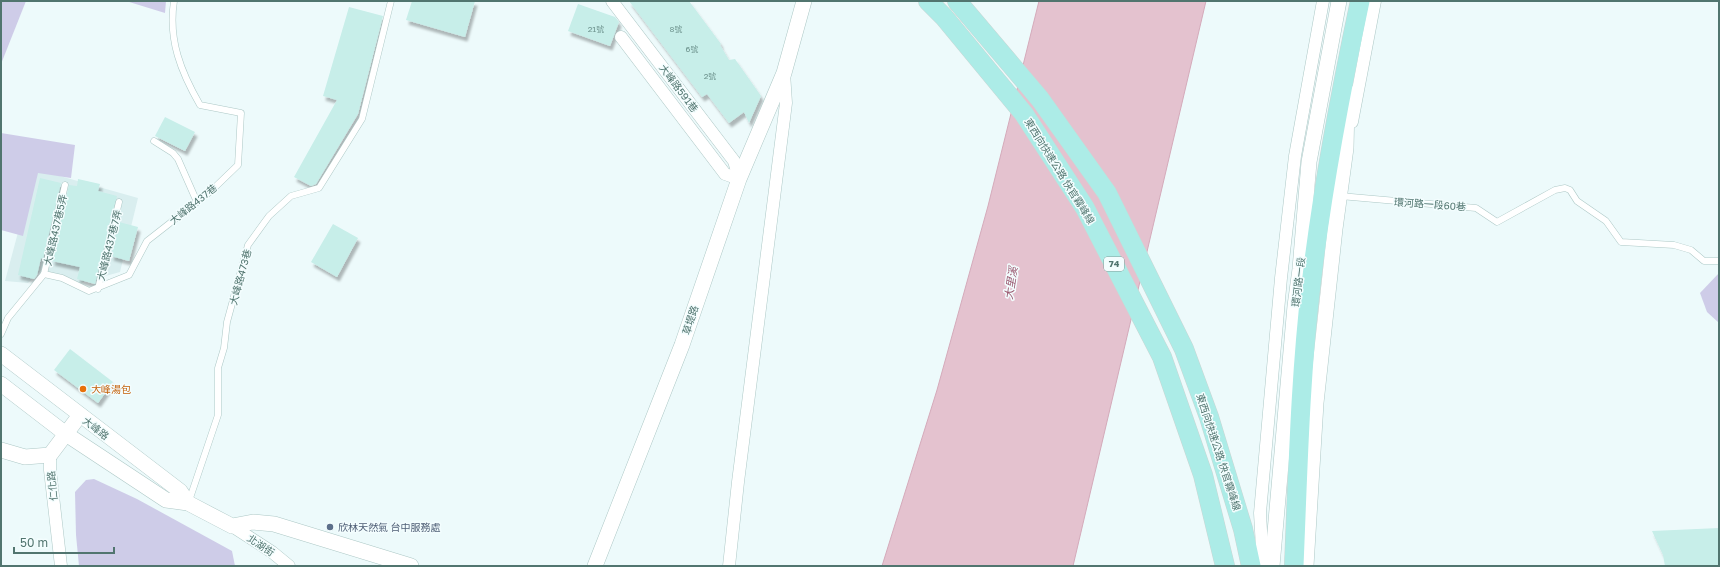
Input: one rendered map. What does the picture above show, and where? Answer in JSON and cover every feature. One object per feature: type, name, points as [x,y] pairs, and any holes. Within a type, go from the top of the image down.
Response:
[{"type":"highway","name":"東西向快速公路 快官霧峰線","points":[[928,1],[944,17],[1024,114],[1085,208],[1162,357],[1204,475],[1225,566]]},
{"type":"highway","name":"東西向快速公路 快官霧峰線","points":[[957,1],[1040,99],[1107,193],[1184,348],[1209,418],[1243,529],[1251,566]]},
{"type":"highway","points":[[1294,566],[1301,401],[1311,284],[1340,95],[1361,1]]},
{"type":"street","name":"大峰路591巷","points":[[612,1],[734,161],[739,179]]},
{"type":"street","name":"草堤路","points":[[595,566],[682,345],[739,179],[784,73],[804,1]]},
{"type":"street","name":"環河路一段","points":[[1263,566],[1260,513],[1281,278],[1295,156],[1323,1]]},
{"type":"street","name":"環河路一段","points":[[1272,566],[1294,306],[1300,269],[1309,162],[1339,1]]},
{"type":"street","points":[[1346,148],[1347,104],[1358,50],[1361,1]]},
{"type":"street","points":[[1306,566],[1316,403],[1340,196],[1346,148],[1375,1]]},
{"type":"street","points":[[621,37],[725,174],[739,179]]},
{"type":"street","name":"草堤路","points":[[730,566],[738,482],[786,103],[784,73]]},
{"type":"street","name":"大峰路","points":[[1,354],[80,416],[180,491],[188,503]]},
{"type":"street","name":"大峰路","points":[[1,384],[66,434],[166,500],[188,503],[232,526]]},
{"type":"street","points":[[1,450],[25,457],[50,455],[80,416]]},
{"type":"street","name":"仁化路","points":[[50,455],[50,470],[61,566]]},
{"type":"street","points":[[232,526],[253,522],[274,524],[411,566]]},
{"type":"street","name":"北湖街","points":[[232,526],[272,552],[289,566]]},
{"type":"lane","name":"大峰路437巷","points":[[98,289],[129,275],[147,241],[197,202],[238,165],[241,113],[200,105],[179,65],[174,41],[172,15],[174,1]]},
{"type":"lane","name":"大峰路473巷","points":[[188,503],[218,415],[218,368],[224,348],[227,322],[248,245],[269,216],[291,196],[319,188],[362,119],[391,1]]},
{"type":"lane","points":[[154,141],[173,153],[178,159],[197,202]]},
{"type":"lane","name":"大峰路437巷5弄","points":[[44,274],[65,185]]},
{"type":"lane","name":"環河路一段60巷","points":[[1340,196],[1476,208],[1497,222],[1555,190],[1565,188],[1573,193],[1577,201],[1606,221],[1621,242],[1674,245],[1691,250],[1704,261],[1719,261]]},
{"type":"lane","name":"大峰路437巷7弄","points":[[98,289],[119,202]]},
{"type":"lane","points":[[1,334],[8,318],[44,274],[62,278],[89,291],[98,289]]},
{"type":"shaded area","points":[[1,1],[26,1],[1,64]]},
{"type":"shaded area","points":[[126,1],[166,1],[165,13]]},
{"type":"shaded area","points":[[1,133],[75,145],[71,178],[38,173],[23,236],[1,230]]},
{"type":"shaded area","points":[[35,169],[138,198],[120,272],[80,283],[42,270],[28,283],[5,281]]},
{"type":"shaded area","points":[[1719,273],[1719,323],[1707,312],[1700,293]]},
{"type":"shaded area","points":[[94,479],[137,499],[232,551],[235,566],[79,566],[76,535],[75,492],[86,480]]},
{"type":"water","name":"大里溪","points":[[1039,1],[1206,1],[1073,566],[882,566],[937,390],[988,206]]},
{"type":"building","points":[[412,1],[475,1],[465,37],[406,20]]},
{"type":"building","points":[[629,1],[689,1],[721,44],[720,45],[729,60],[735,59],[761,96],[749,123],[744,112],[729,123],[707,94],[702,97]]},
{"type":"building","points":[[578,4],[615,17],[619,22],[610,46],[568,31]]},
{"type":"building","points":[[349,7],[383,16],[358,114],[316,184],[311,186],[294,177],[337,100],[323,96]]},
{"type":"building","points":[[165,117],[195,132],[185,151],[155,136]]},
{"type":"building","points":[[40,178],[61,183],[43,259],[41,258],[37,275],[34,279],[18,275]]},
{"type":"building","points":[[78,179],[100,184],[98,191],[117,196],[95,284],[77,279],[80,267],[52,261],[69,185],[77,186]]},
{"type":"building","points":[[119,222],[138,227],[129,261],[111,256]]},
{"type":"building","points":[[333,224],[358,238],[337,277],[311,262]]},
{"type":"building","points":[[70,349],[113,382],[98,403],[54,370]]},
{"type":"building","points":[[1719,528],[1719,566],[1665,566],[1663,555],[1652,531]]},
{"type":"place","name":"大峰湯包","points":[[83,389]]},
{"type":"place","name":"欣林天然氣 台中服務處","points":[[330,527]]}]
